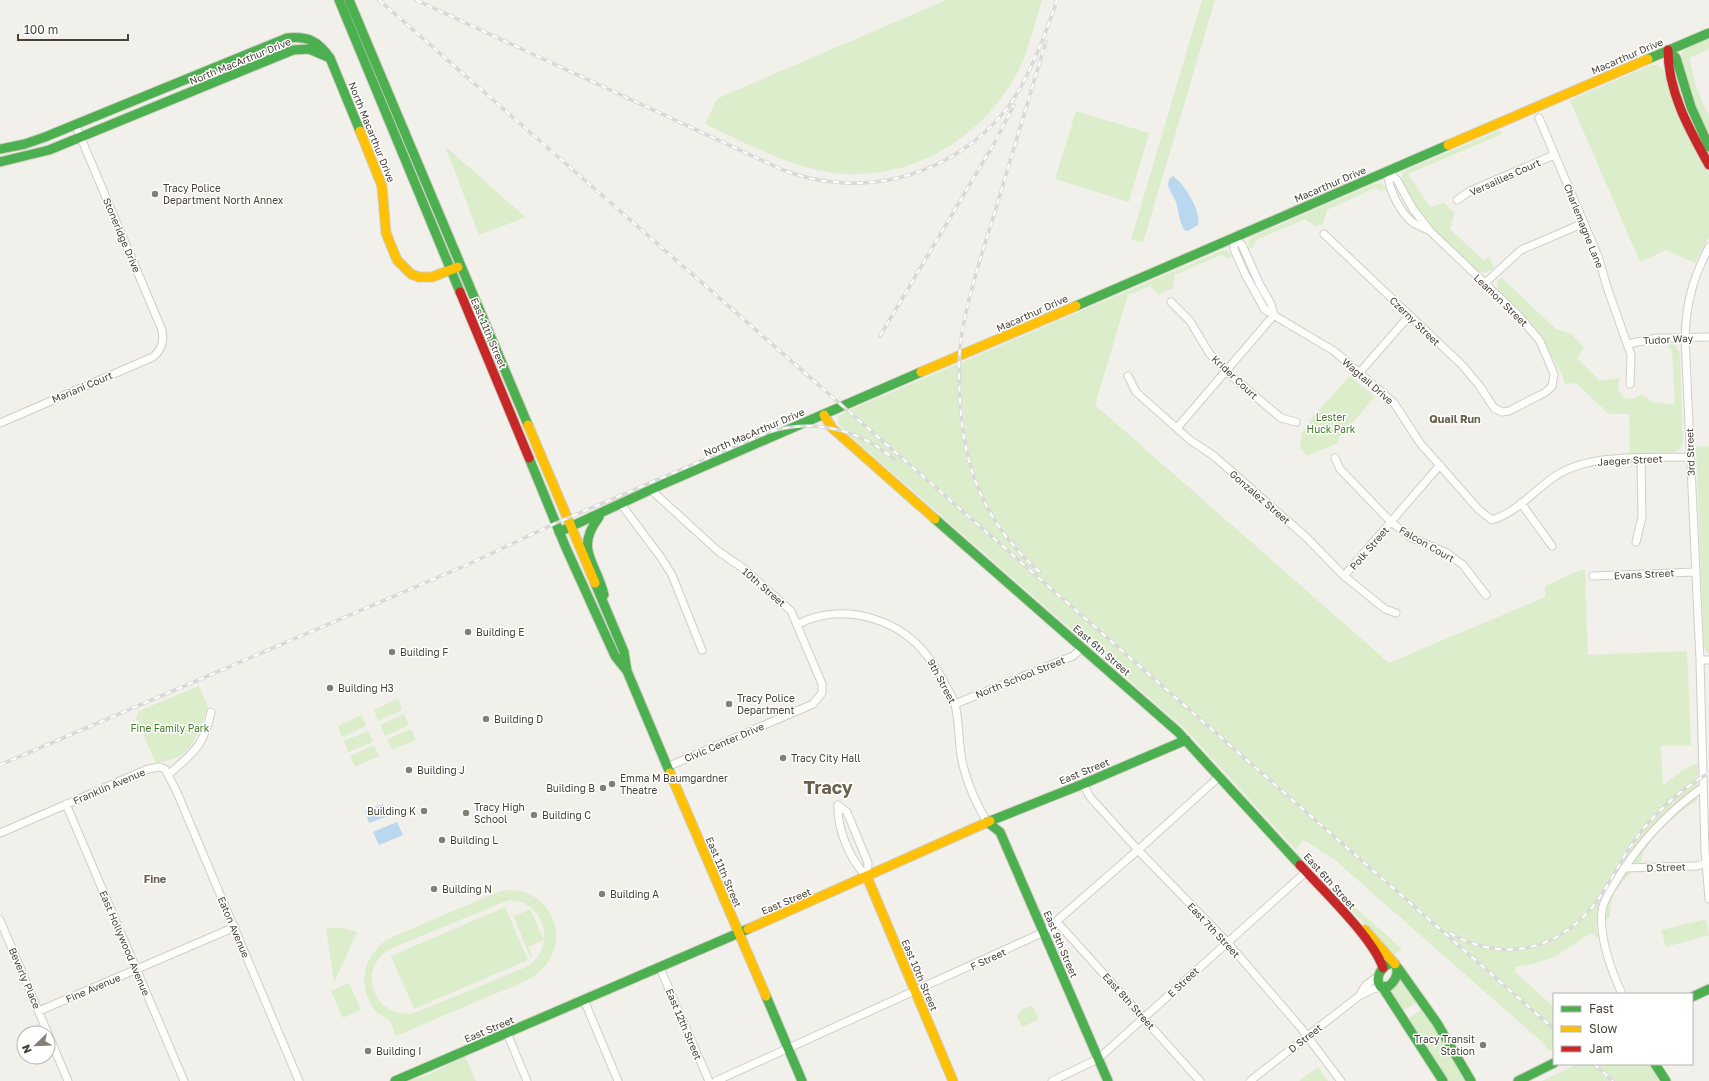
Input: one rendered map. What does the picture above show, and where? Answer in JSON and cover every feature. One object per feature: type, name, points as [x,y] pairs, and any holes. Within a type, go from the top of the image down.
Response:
[{"type":"main road","name":"East 11th Street","points":[[339,0],[559,532],[615,656],[627,671]]},
{"type":"main road","name":"East 11th Street","points":[[349,0],[624,652],[627,671],[667,767],[802,1081]]},
{"type":"main road","name":"Macarthur Drive","points":[[960,356],[1709,33]]},
{"type":"main road","name":"North MacArthur Drive","points":[[0,149],[25,144],[287,38],[302,36],[313,39],[322,45],[330,58]]},
{"type":"main road","name":"North MacArthur Drive","points":[[0,162],[29,156],[81,138],[292,50],[309,49],[330,58]]},
{"type":"main road","points":[[1668,50],[1676,58],[1690,107],[1709,146]]},
{"type":"main road","points":[[1668,50],[1667,62],[1681,108],[1695,140],[1709,165]]},
{"type":"main road","name":"North Macarthur Drive","points":[[330,58],[382,186],[385,225],[389,243],[398,262],[410,275],[420,278],[430,278],[462,265]]},
{"type":"main road","name":"North MacArthur Drive","points":[[559,532],[602,514],[650,489],[960,356]]},
{"type":"main road","name":"East 6th Street","points":[[824,415],[832,428],[1186,740],[1307,871],[1350,920],[1380,958],[1383,968]]},
{"type":"main road","points":[[602,514],[587,533],[586,544],[604,591],[606,611]]},
{"type":"main road","name":"East Street","points":[[395,1081],[867,877],[986,822],[1083,784],[1186,740]]},
{"type":"main road","name":"East 9th Street","points":[[986,822],[1000,832],[1108,1081]]},
{"type":"main road","name":"East 10th Street","points":[[867,877],[953,1081]]},
{"type":"main road","name":"East 6th Street","points":[[1350,920],[1363,928],[1408,979],[1440,1025],[1471,1081]]},
{"type":"main road","points":[[1382,988],[1387,987],[1394,982],[1398,972],[1396,966],[1389,963],[1383,968],[1378,977],[1378,983],[1443,1081]]},
{"type":"main road","points":[[1693,997],[1709,989]]},
{"type":"main road","points":[[1517,1081],[1553,1063]]},
{"type":"main road","points":[[1656,1065],[1666,1081]]},
{"type":"street","name":"Charlemagne Lane","points":[[1539,118],[1598,256],[1607,287],[1631,355],[1630,384]]},
{"type":"street","name":"Stoneridge Drive","points":[[75,124],[162,330],[162,348]]},
{"type":"street","name":"Versailles Court","points":[[1457,200],[1470,191],[1554,155]]},
{"type":"street","name":"Leamon Street","points":[[1387,171],[1397,180],[1409,204],[1430,231],[1518,315],[1540,341],[1554,374],[1554,382],[1546,392],[1509,411],[1502,412]]},
{"type":"street","points":[[1485,284],[1521,250],[1584,223]]},
{"type":"street","name":"Czerny Street","points":[[1324,234],[1462,365],[1479,385],[1494,408],[1502,412]]},
{"type":"street","points":[[1177,428],[1227,372],[1274,315],[1271,304],[1260,285],[1242,245],[1234,238]]},
{"type":"street","name":"3rd Street","points":[[1709,247],[1698,267],[1691,289],[1686,314],[1690,457],[1700,660],[1703,787],[1709,900]]},
{"type":"street","name":"Krider Court","points":[[1171,302],[1190,321],[1209,353],[1227,372],[1280,418],[1296,422]]},
{"type":"street","name":"Wagtail Drive","points":[[1274,315],[1334,350],[1394,403],[1420,443],[1479,510],[1492,520]]},
{"type":"street","points":[[1360,372],[1410,316]]},
{"type":"street","name":"Tudor Way","points":[[1628,344],[1657,338],[1709,337]]},
{"type":"street","name":"Mariani Court","points":[[0,423],[153,357],[162,348]]},
{"type":"street","name":"Gonzalez Street","points":[[1128,376],[1136,392],[1190,440],[1214,456],[1306,537],[1344,576],[1385,609],[1396,614]]},
{"type":"street","name":"Jaeger Street","points":[[1492,520],[1503,516],[1558,474],[1575,466],[1597,461],[1690,457]]},
{"type":"street","name":"Falcon Court","points":[[1335,458],[1340,469],[1391,522],[1412,538],[1447,553],[1463,564],[1486,595]]},
{"type":"street","points":[[1636,542],[1642,517],[1641,458]]},
{"type":"street","name":"Polk Street","points":[[1344,576],[1440,465]]},
{"type":"street","name":"10th Street","points":[[650,489],[718,551],[744,569],[785,604],[791,611],[798,624],[822,684],[819,699],[803,709]]},
{"type":"street","points":[[1521,503],[1552,546]]},
{"type":"street","points":[[622,504],[672,575],[702,650]]},
{"type":"street","name":"Evans Street","points":[[1593,576],[1695,572]]},
{"type":"street","name":"9th Street","points":[[798,624],[810,618],[833,613],[856,614],[879,620],[901,631],[916,642],[928,654],[955,704],[960,753],[964,769],[986,822]]},
{"type":"street","name":"North School Street","points":[[955,704],[1073,656],[1082,648]]},
{"type":"street","points":[[1700,660],[1709,660]]},
{"type":"street","name":"Civic Center Drive","points":[[667,767],[803,709]]},
{"type":"street","points":[[169,774],[193,753],[200,744],[209,722],[211,712]]},
{"type":"street","name":"Franklin Avenue","points":[[0,833],[148,769],[159,767],[165,769],[169,774]]},
{"type":"street","name":"Eaton Avenue","points":[[169,774],[299,1081]]},
{"type":"street","name":"F Street","points":[[716,1081],[915,992],[1044,932],[1220,776]]},
{"type":"street","name":"East 7th Street","points":[[1083,784],[1090,797],[1138,850],[1227,942],[1307,1036],[1340,1081]]},
{"type":"street","points":[[1622,993],[1610,960],[1602,923],[1602,911],[1605,900],[1624,868],[1660,823],[1687,798],[1703,787]]},
{"type":"street","name":"East Hollywood Avenue","points":[[66,804],[184,1081]]},
{"type":"street","name":"East 10th Street","points":[[838,805],[848,812],[868,863],[867,877],[858,868],[851,853],[837,817],[838,805]]},
{"type":"street","name":"D Street","points":[[1624,868],[1708,863]]},
{"type":"street","name":"E Street","points":[[1052,1081],[1098,1059],[1307,871]]},
{"type":"street","name":"Beverly Place","points":[[0,920],[68,1081]]},
{"type":"street","name":"East 8th Street","points":[[1057,922],[1200,1081]]},
{"type":"street","name":"Fine Avenue","points":[[39,1011],[235,927]]},
{"type":"street","name":"East 12th Street","points":[[659,966],[709,1081]]},
{"type":"street","name":"D Street","points":[[1359,996],[1366,985],[1378,977]]},
{"type":"street","name":"D Street","points":[[1250,1081],[1359,996],[1373,989],[1382,988]]},
{"type":"street","points":[[584,1000],[618,1081]]},
{"type":"street","points":[[506,1033],[527,1081]]},
{"type":"green space","points":[[946,0],[1042,0],[1024,59],[1015,77],[999,102],[979,123],[956,141],[931,156],[904,167],[876,173],[847,174],[818,170],[774,156],[705,124],[716,101],[721,97]]},
{"type":"green space","points":[[1202,0],[1215,0],[1143,243],[1131,239]]},
{"type":"green space","points":[[1709,39],[1709,49],[1689,58],[1697,90],[1709,116],[1709,136],[1691,94],[1681,55],[1685,49]]},
{"type":"green space","points":[[1651,65],[1657,65],[1663,69],[1688,136],[1709,174],[1709,237],[1695,263],[1666,250],[1640,262],[1570,100]]},
{"type":"green space","points":[[1076,111],[1149,133],[1129,202],[1055,179]]},
{"type":"green space","points":[[1500,130],[1502,134],[1408,174],[1430,207],[1444,203],[1455,213],[1450,229],[1484,261],[1488,256],[1494,267],[1487,272],[1480,273],[1477,272],[1457,253],[1422,215],[1405,190],[1401,179],[1402,174],[1406,170]]},
{"type":"green space","points":[[445,146],[523,215],[526,217],[479,235]]},
{"type":"green space","points":[[1374,184],[1382,184],[1387,189],[1382,191],[1375,188],[1327,210],[1323,224],[1316,227],[1305,219],[1256,240],[1253,248],[1248,249],[1249,240],[1254,236]]},
{"type":"green space","points":[[1226,250],[1233,256],[1229,258],[1221,255],[1175,275],[1173,289],[1164,291],[1159,295],[1150,286],[1128,295],[1095,405],[1389,663],[1545,597],[1545,586],[1580,570],[1585,570],[1588,655],[1687,651],[1691,745],[1661,746],[1663,785],[1686,768],[1698,763],[1697,800],[1666,825],[1651,841],[1642,854],[1640,863],[1615,892],[1612,899],[1610,917],[1596,925],[1599,939],[1591,933],[1556,956],[1537,963],[1516,967],[1515,972],[1553,1006],[1553,1051],[1548,1050],[1542,1042],[1335,860],[1304,840],[1295,849],[1186,730],[847,433],[838,423],[839,416],[843,413]]},
{"type":"green space","points":[[1501,277],[1556,329],[1570,333],[1584,347],[1577,358],[1600,381],[1619,378],[1618,390],[1624,398],[1633,399],[1641,394],[1654,403],[1675,404],[1672,351],[1668,347],[1668,344],[1675,345],[1680,353],[1683,443],[1680,449],[1674,452],[1630,454],[1629,414],[1609,414],[1576,383],[1565,384],[1562,375],[1540,335],[1530,322],[1498,290],[1497,283]]},
{"type":"green space","name":"Lester Huck Park","points":[[1350,376],[1375,397],[1337,440],[1338,444],[1308,456],[1300,449],[1302,432],[1308,428],[1309,421]]},
{"type":"green space","points":[[1709,446],[1709,655],[1704,647],[1696,447]]},
{"type":"green space","name":"Fine Family Park","points":[[199,686],[208,707],[196,737],[186,751],[168,760],[156,763],[136,718],[139,711]]},
{"type":"green space","points":[[398,699],[402,710],[378,721],[374,710]]},
{"type":"green space","points":[[404,714],[409,725],[385,736],[380,725]]},
{"type":"green space","points":[[362,715],[366,726],[342,737],[338,726]]},
{"type":"green space","points":[[411,729],[416,740],[392,750],[387,739]]},
{"type":"green space","points":[[368,731],[373,742],[348,752],[344,741]]},
{"type":"green space","points":[[374,745],[379,756],[355,767],[350,756]]},
{"type":"green space","points":[[1320,867],[1320,872],[1331,881],[1334,880],[1331,886],[1402,949],[1394,954],[1387,947],[1386,948],[1318,874],[1317,870]]},
{"type":"green space","points":[[515,890],[528,893],[543,904],[547,909],[556,928],[556,943],[548,962],[538,973],[519,984],[396,1036],[390,1021],[375,1010],[366,991],[364,981],[365,972],[368,962],[373,954],[379,946],[388,939],[500,891]],"holes":[[[509,900],[522,903],[532,909],[539,917],[544,928],[544,939],[541,950],[535,960],[524,968],[414,1013],[400,1013],[388,1008],[379,1001],[374,990],[372,979],[374,967],[381,957],[392,948]]]},
{"type":"green space","points":[[505,907],[528,960],[414,1009],[391,956]]},
{"type":"green space","points":[[530,909],[544,940],[528,947],[532,956],[530,956],[512,913],[515,916]]},
{"type":"green space","points":[[1706,919],[1709,935],[1666,947],[1661,930]]},
{"type":"green space","points":[[326,928],[342,928],[357,932],[334,983]]},
{"type":"green space","points":[[1400,976],[1419,1001],[1406,1009],[1401,1009],[1389,990]]},
{"type":"green space","points":[[349,983],[361,1010],[343,1018],[331,991]]},
{"type":"green space","points":[[1031,1006],[1039,1019],[1022,1027],[1017,1016],[1023,1009]]},
{"type":"green space","points":[[1423,1008],[1466,1081],[1446,1081],[1408,1019]]},
{"type":"green space","points":[[465,1056],[476,1081],[408,1081],[428,1075]]},
{"type":"green space","points":[[1575,1065],[1651,1065],[1661,1081],[1542,1081]]},
{"type":"green space","points":[[1318,1067],[1328,1081],[1299,1081]]},
{"type":"water","points":[[1173,176],[1187,191],[1195,206],[1199,219],[1198,225],[1188,231],[1184,230],[1176,202],[1168,186],[1169,179]]},
{"type":"water","points":[[383,804],[388,816],[369,823],[365,811]]},
{"type":"water","points":[[397,822],[403,835],[379,845],[373,832]]},
{"type":"railway","points":[[379,0],[1553,1028]]},
{"type":"railway","points":[[416,0],[783,170],[813,179],[844,183],[875,182],[906,176],[935,165],[962,150],[986,131],[1008,107],[1023,84],[1048,27],[1057,0]]},
{"type":"railway","points":[[1040,572],[1006,536],[992,516],[973,474],[962,428],[959,355],[964,322],[981,256],[1046,42]]},
{"type":"railway","points":[[880,336],[995,142],[1014,105]]},
{"type":"railway","points":[[0,765],[469,564],[556,523],[769,432],[802,426],[819,426],[835,429],[866,440],[894,459]]},
{"type":"railway","points":[[1450,933],[1470,942],[1489,948],[1509,949],[1528,948],[1546,942],[1563,933],[1579,921],[1594,905],[1606,888],[1622,860],[1647,824],[1663,807],[1681,792],[1709,773]]},
{"type":"railway","points":[[1595,1065],[1613,1081]]},
{"type":"traffic: fast","points":[[339,0],[460,292]]},
{"type":"traffic: fast","points":[[349,0],[528,425]]},
{"type":"traffic: fast","points":[[1648,59],[1709,33]]},
{"type":"traffic: fast","points":[[0,149],[25,144],[45,137],[287,38],[307,39],[317,44],[326,52],[330,58],[360,131]]},
{"type":"traffic: fast","points":[[0,162],[49,150],[293,50],[309,49],[330,58]]},
{"type":"traffic: fast","points":[[1668,50],[1676,58],[1691,107],[1709,147]]},
{"type":"traffic: fast","points":[[1076,306],[1448,145]]},
{"type":"traffic: fast","points":[[559,532],[663,484],[921,372]]},
{"type":"traffic: fast","points":[[529,458],[566,548],[615,656],[627,671],[670,773]]},
{"type":"traffic: fast","points":[[599,517],[592,528],[588,538],[587,547],[604,595]]},
{"type":"traffic: fast","points":[[935,519],[1178,732],[1300,865]]},
{"type":"traffic: fast","points":[[595,583],[624,652],[627,671]]},
{"type":"traffic: fast","points":[[990,821],[1083,784],[1186,740]]},
{"type":"traffic: fast","points":[[987,822],[1000,832],[1108,1081]]},
{"type":"traffic: fast","points":[[395,1081],[748,929]]},
{"type":"traffic: fast","points":[[1391,963],[1395,964],[1397,970],[1394,981],[1389,986],[1381,987],[1378,977],[1384,967],[1391,963]]},
{"type":"traffic: fast","points":[[1398,968],[1437,1023],[1471,1081]]},
{"type":"traffic: fast","points":[[1383,988],[1443,1081]]},
{"type":"traffic: fast","points":[[1693,997],[1709,989]]},
{"type":"traffic: fast","points":[[766,996],[802,1081]]},
{"type":"traffic: fast","points":[[1518,1081],[1553,1064]]},
{"type":"traffic: fast","points":[[1656,1065],[1666,1081]]},
{"type":"traffic: slow","points":[[1448,145],[1648,59]]},
{"type":"traffic: slow","points":[[360,131],[382,186],[386,233],[397,260],[411,274],[419,277],[432,277],[458,267]]},
{"type":"traffic: slow","points":[[921,372],[1076,306]]},
{"type":"traffic: slow","points":[[824,415],[832,428],[935,519]]},
{"type":"traffic: slow","points":[[528,425],[595,583]]},
{"type":"traffic: slow","points":[[670,773],[766,996]]},
{"type":"traffic: slow","points":[[748,929],[990,821]]},
{"type":"traffic: slow","points":[[867,877],[953,1081]]},
{"type":"traffic: slow","points":[[1365,930],[1395,964]]},
{"type":"traffic: jam","points":[[1668,50],[1672,81],[1681,110],[1709,165]]},
{"type":"traffic: jam","points":[[460,292],[529,458]]},
{"type":"traffic: jam","points":[[1300,865],[1334,900],[1359,929],[1378,956],[1383,968]]},
{"type":"place","name":"Tracy Police Department North Annex","points":[[155,194]]},
{"type":"place","name":"Building E","points":[[468,632]]},
{"type":"place","name":"Building F","points":[[392,652]]},
{"type":"place","name":"Building H3","points":[[330,688]]},
{"type":"place","name":"Tracy Police Department","points":[[729,704]]},
{"type":"place","name":"Building D","points":[[486,719]]},
{"type":"place","name":"Tracy City Hall","points":[[783,758]]},
{"type":"place","name":"Building J","points":[[409,770]]},
{"type":"place","name":"Emma M Baumgardner Theatre","points":[[612,784]]},
{"type":"place","name":"Building B","points":[[603,788]]},
{"type":"place","name":"Building K","points":[[424,811]]},
{"type":"place","name":"Tracy High School","points":[[466,813]]},
{"type":"place","name":"Building C","points":[[534,815]]},
{"type":"place","name":"Building L","points":[[442,840]]},
{"type":"place","name":"Building N","points":[[434,889]]},
{"type":"place","name":"Building A","points":[[602,894]]},
{"type":"place","name":"Tracy Transit Station","points":[[1483,1045]]},
{"type":"place","name":"Building I","points":[[368,1051]]},
{"type":"district","name":"Quail Run","points":[[1455,418]]},
{"type":"district","name":"Tracy","points":[[828,787]]},
{"type":"district","name":"Fine","points":[[155,878]]}]
